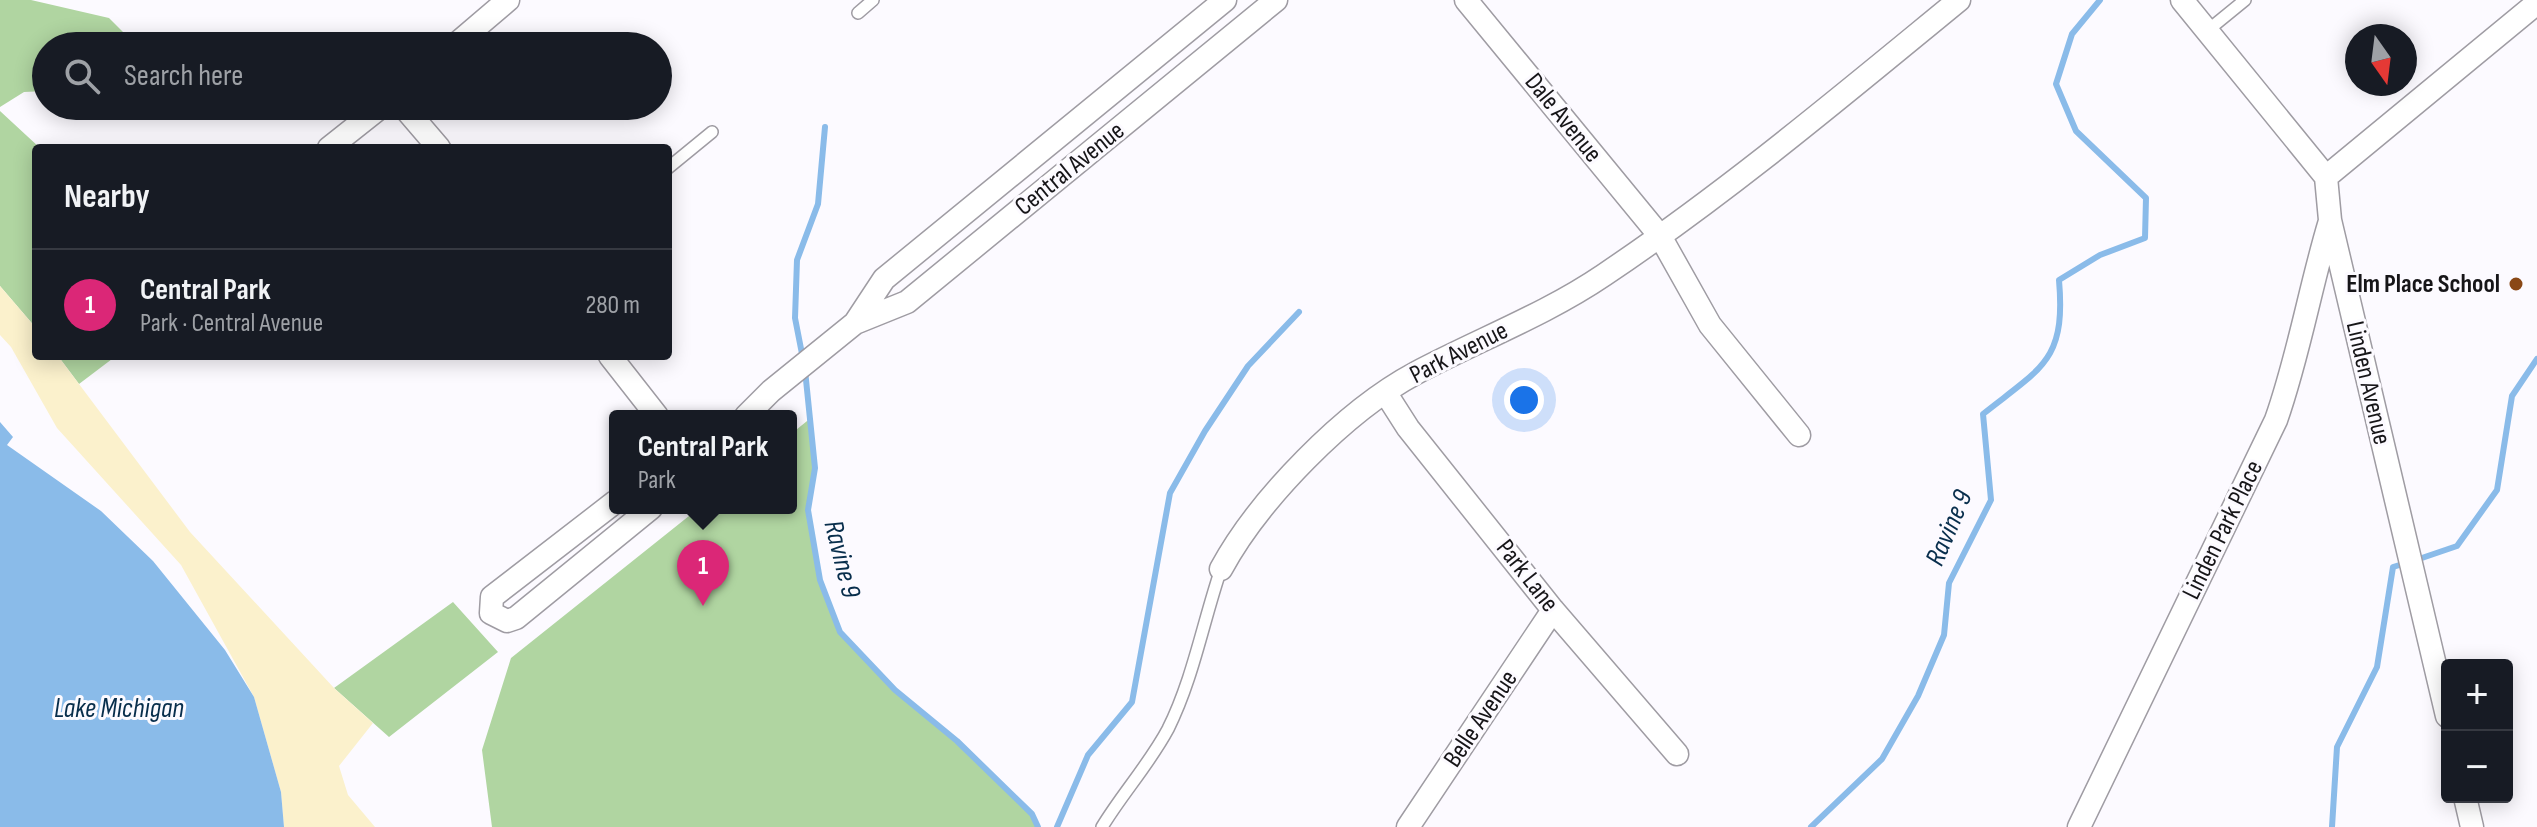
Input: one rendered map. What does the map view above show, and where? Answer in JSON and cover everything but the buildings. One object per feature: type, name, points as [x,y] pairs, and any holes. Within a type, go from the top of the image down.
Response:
[{"type":"street","points":[[470,32],[508,0]]},
{"type":"street","name":"Central Avenue","points":[[759,403],[855,323],[884,279],[1225,0]]},
{"type":"street","name":"Central Avenue","points":[[855,323],[907,302],[1276,0]]},
{"type":"street","name":"Dale Avenue","points":[[1466,0],[1660,236],[1710,325],[1799,435]]},
{"type":"street","name":"Park Avenue","points":[[1221,569],[1242,531],[1288,479],[1385,392],[1555,304],[1725,192],[1959,0]]},
{"type":"street","points":[[2182,0],[2326,177],[2537,3]]},
{"type":"street","points":[[1135,73],[1154,100]]},
{"type":"street","points":[[334,144],[364,120]]},
{"type":"street","points":[[415,120],[436,144]]},
{"type":"street","name":"Linden Avenue","points":[[2326,177],[2330,220],[2441,689]]},
{"type":"street","name":"Linden Park Place","points":[[2079,827],[2276,420],[2291,376],[2313,276],[2330,220]]},
{"type":"street","points":[[613,360],[652,410]]},
{"type":"street","name":"Park Lane","points":[[1385,392],[1408,428],[1553,610],[1677,754]]},
{"type":"street","points":[[609,507],[492,597],[491,613],[507,621],[516,618],[644,514]]},
{"type":"street","name":"Belle Avenue","points":[[1408,827],[1553,610]]},
{"type":"street","points":[[2466,803],[2472,827]]},
{"type":"lane","points":[[858,13],[873,0]]},
{"type":"lane","points":[[2207,31],[2245,0]]},
{"type":"lane","points":[[672,165],[712,132]]},
{"type":"lane","name":"Park Avenue","points":[[1102,827],[1167,731],[1186,687],[1221,569]]},
{"type":"green space","points":[[0,0],[31,0],[109,18],[123,32],[32,32],[32,92],[24,92],[0,107]]},
{"type":"green space","points":[[0,111],[36,144],[32,144],[32,323],[0,286]]},
{"type":"green space","points":[[61,360],[111,360],[79,384]]},
{"type":"green space","points":[[812,417],[815,468],[808,510],[820,580],[840,632],[895,690],[957,741],[1032,814],[1038,827],[492,827],[482,750],[511,658],[691,514],[797,514],[797,429]]},
{"type":"green space","points":[[453,602],[498,652],[389,737],[334,688]]},
{"type":"sand","points":[[0,286],[32,323],[32,360],[61,360],[190,532],[334,688],[373,723],[339,766],[348,795],[375,827],[284,827],[281,792],[254,697],[181,565],[57,428],[11,347],[0,335]]},
{"type":"water","name":"Lake Michigan","points":[[0,422],[13,437],[7,445],[101,511],[153,561],[225,650],[254,697],[281,792],[284,827],[0,827]]},
{"type":"waterway","name":"Ravine 9","points":[[1811,827],[1882,759],[1918,696],[1944,635],[1949,583],[1991,500],[1983,414],[2035,372],[2054,346],[2060,307],[2059,280],[2100,255],[2145,238],[2146,198],[2076,131],[2056,84],[2072,34],[2100,0]]},
{"type":"waterway","name":"Ravine 9","points":[[803,359],[795,318],[797,260],[818,204],[825,127]]},
{"type":"waterway","name":"Ravine 9","points":[[1057,827],[1088,755],[1132,702],[1170,493],[1205,431],[1248,366],[1299,312]]},
{"type":"waterway","name":"Ravine 9","points":[[2416,560],[2457,546],[2497,490],[2512,396],[2537,359]]},
{"type":"waterway","name":"Ravine 9","points":[[805,370],[815,468],[808,510],[820,580],[840,632],[895,690],[957,741],[1032,814],[1038,827]]},
{"type":"waterway","name":"Ravine 9","points":[[2332,827],[2337,747],[2377,667],[2393,567],[2406,563]]},
{"type":"place","name":"Elm Place School","points":[[2516,284]]},
{"type":"place","name":"Central Park","points":[[703,606]]}]
